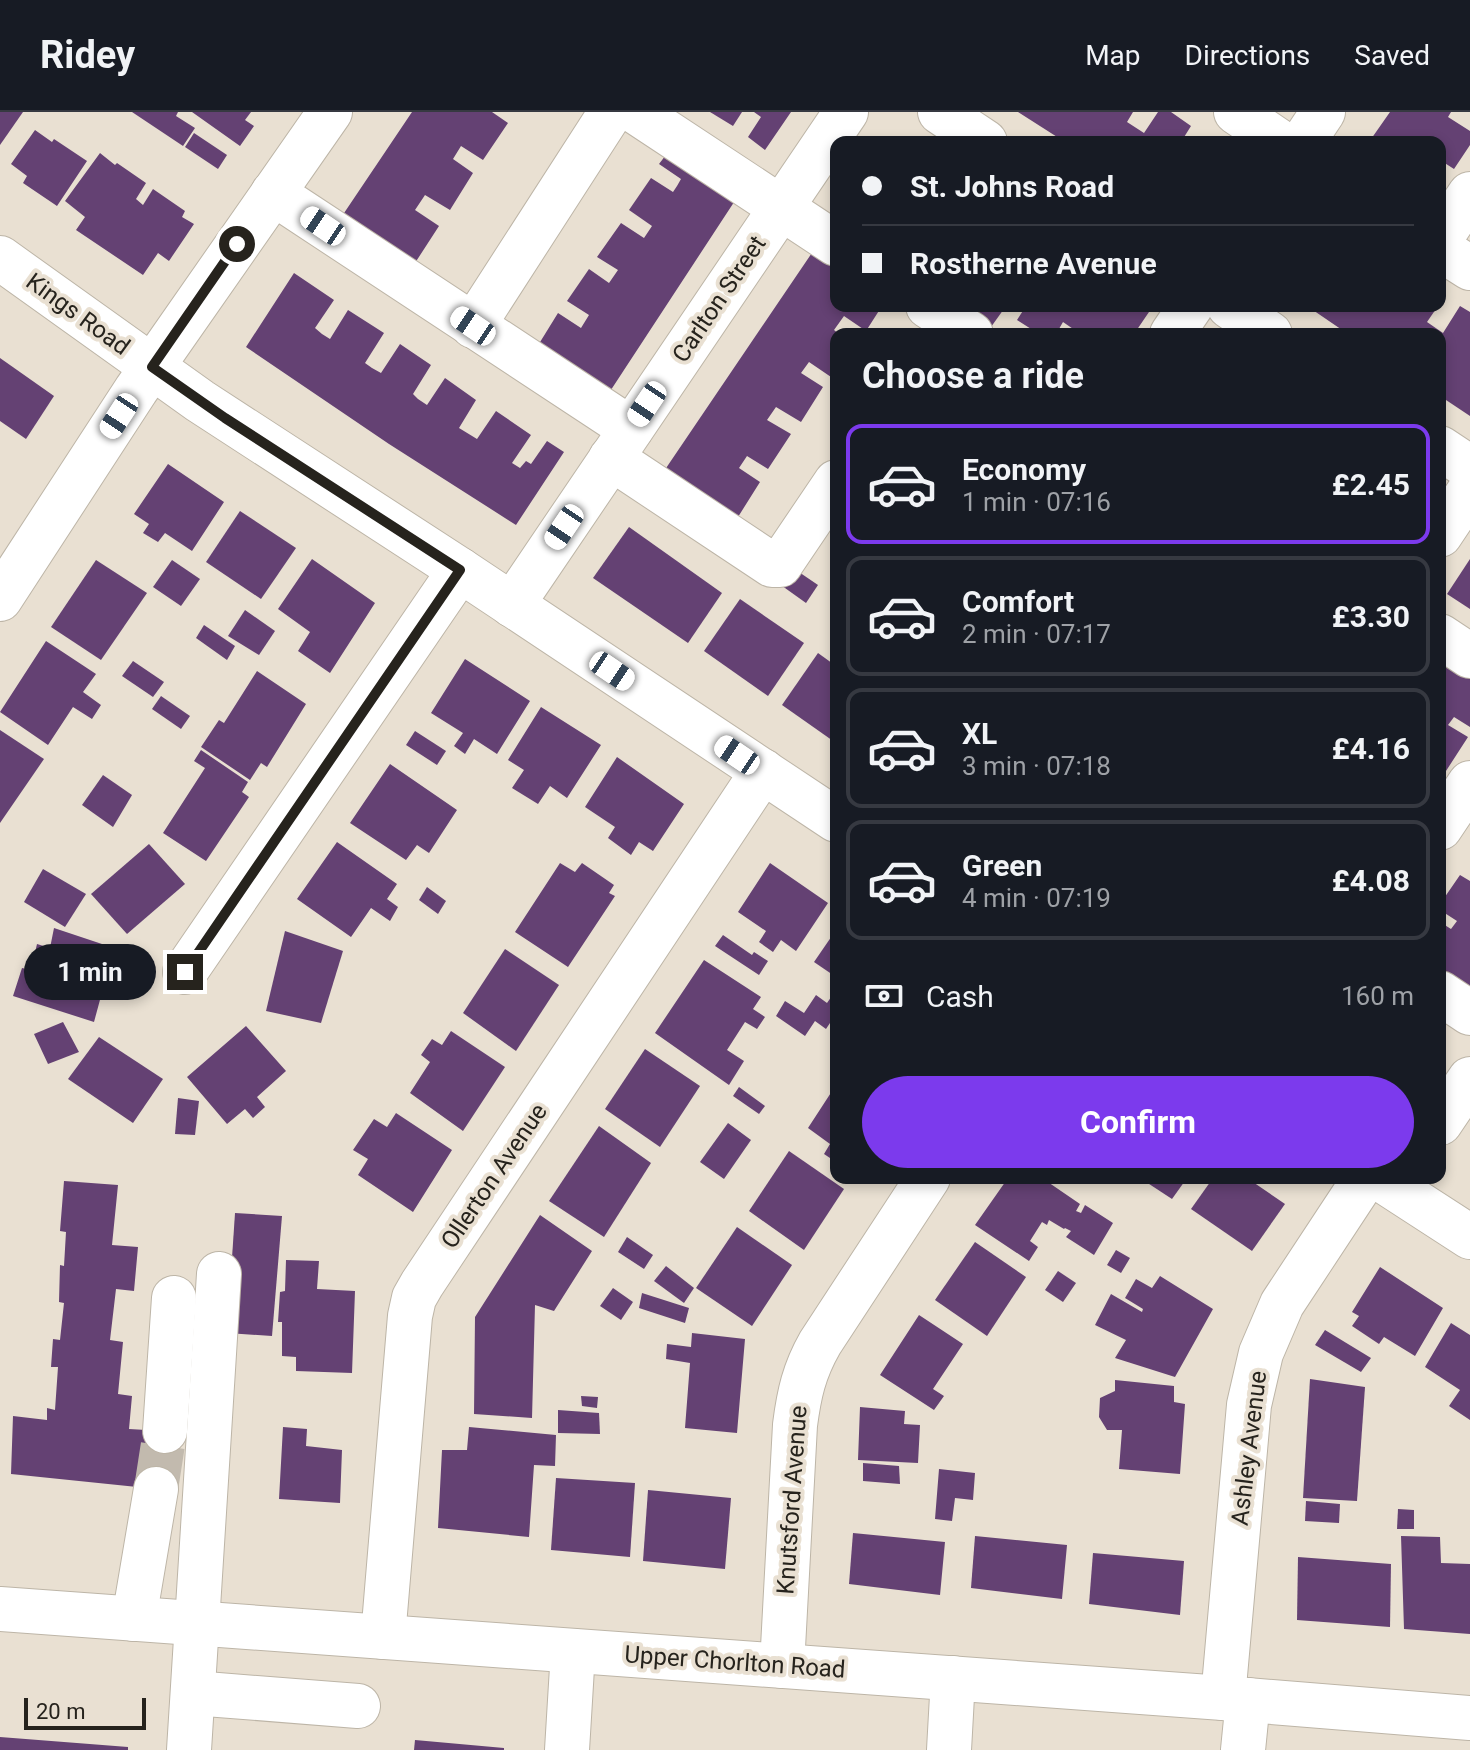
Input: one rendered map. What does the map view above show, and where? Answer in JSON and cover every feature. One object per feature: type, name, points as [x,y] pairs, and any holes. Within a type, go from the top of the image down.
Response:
[{"type":"street","points":[[0,599],[152,367],[330,112]]},
{"type":"street","points":[[473,326],[611,112]]},
{"type":"street","points":[[636,112],[830,240]]},
{"type":"street","name":"Carlton Street","points":[[512,605],[846,112]]},
{"type":"street","points":[[940,112],[976,136]]},
{"type":"street","points":[[1236,112],[1271,136]]},
{"type":"street","points":[[1307,136],[1323,112]]},
{"type":"street","points":[[273,193],[473,326],[772,565],[780,565],[830,491]]},
{"type":"street","points":[[1446,230],[1470,194]]},
{"type":"street","points":[[1446,253],[1470,268]]},
{"type":"street","name":"Kings Road","points":[[0,258],[225,418],[830,816]]},
{"type":"street","points":[[1238,312],[1261,328]]},
{"type":"street","points":[[1446,452],[1470,468]]},
{"type":"street","points":[[1446,526],[1470,490]]},
{"type":"street","points":[[185,972],[460,570]]},
{"type":"street","points":[[1446,640],[1470,656]]},
{"type":"street","name":"Ollerton Avenue","points":[[383,1637],[414,1298],[763,771]]},
{"type":"street","points":[[1446,819],[1470,783]]},
{"type":"street","points":[[1446,997],[1470,1013]]},
{"type":"street","points":[[1446,1114],[1470,1079]]},
{"type":"street","name":"Knutsford Avenue","points":[[782,1666],[795,1425],[805,1371],[924,1184]]},
{"type":"street","name":"Ashley Avenue","points":[[1243,1750],[1235,1699],[1249,1405],[1261,1353],[1282,1304],[1383,1184]]},
{"type":"street","points":[[1390,1184],[1470,1237]]},
{"type":"street","points":[[189,1750],[219,1274]]},
{"type":"street","points":[[165,1431],[174,1298]]},
{"type":"street","points":[[134,1619],[156,1489]]},
{"type":"street","name":"Upper Chorlton Road","points":[[0,1609],[1470,1718]]},
{"type":"street","points":[[567,1750],[573,1651]]},
{"type":"street","points":[[949,1750],[953,1678]]},
{"type":"street","points":[[193,1693],[358,1706]]},
{"type":"building","points":[[0,112],[23,112],[0,145]]},
{"type":"building","points":[[132,112],[178,112],[176,116],[195,128],[183,146]]},
{"type":"building","points":[[192,112],[251,112],[245,120],[254,126],[240,146]]},
{"type":"building","points":[[412,112],[492,112],[508,123],[483,160],[461,146],[453,159],[473,173],[450,210],[425,195],[415,210],[439,226],[415,263],[338,222]]},
{"type":"building","points":[[710,112],[742,112],[733,126]]},
{"type":"building","points":[[754,112],[791,112],[765,150],[748,137],[761,117]]},
{"type":"building","points":[[1018,112],[1133,112],[1127,122],[1144,133],[1158,112],[1171,112],[1191,126],[1185,136],[1056,136]]},
{"type":"building","points":[[1390,112],[1451,112],[1448,117],[1470,131],[1470,145],[1454,169],[1446,164],[1446,136],[1373,136]]},
{"type":"building","points":[[35,130],[87,161],[57,206],[23,183],[27,176],[11,164]]},
{"type":"building","points":[[194,133],[227,155],[218,169],[185,147]]},
{"type":"building","points":[[672,147],[740,193],[605,399],[537,347],[558,313],[581,328],[589,315],[567,301],[589,269],[609,283],[618,270],[597,257],[621,223],[644,238],[652,226],[629,210],[651,178],[673,192],[681,179],[659,164]]},
{"type":"building","points":[[100,153],[146,183],[136,199],[143,205],[153,189],[185,211],[182,217],[194,224],[169,261],[158,253],[143,275],[76,230],[85,217],[65,201]]},
{"type":"building","points":[[820,241],[830,248],[830,312],[878,312],[868,328],[862,328],[844,316],[835,328],[830,328],[830,376],[809,362],[801,373],[823,387],[801,422],[776,407],[767,420],[791,434],[768,469],[747,456],[739,468],[760,482],[738,517],[660,477]]},
{"type":"building","points":[[294,273],[334,300],[315,328],[322,334],[330,339],[348,310],[384,333],[365,363],[372,368],[381,373],[400,344],[431,365],[413,394],[418,399],[427,405],[445,378],[476,400],[459,428],[477,439],[496,411],[531,435],[512,463],[520,468],[526,461],[531,464],[547,441],[564,452],[516,525],[246,347]]},
{"type":"building","points":[[1460,306],[1470,312],[1470,416],[1446,400],[1446,328]]},
{"type":"building","points":[[979,312],[1002,312],[991,327],[976,317]]},
{"type":"building","points":[[1022,312],[1149,312],[1138,328],[1072,328],[1063,322],[1060,328],[1030,328],[1017,320]]},
{"type":"building","points":[[1316,312],[1434,312],[1427,322],[1436,328],[1339,328]]},
{"type":"building","points":[[0,358],[54,396],[26,439],[0,421]]},
{"type":"building","points":[[168,464],[224,502],[192,551],[165,533],[158,542],[143,533],[149,524],[134,514]]},
{"type":"building","points":[[240,511],[296,548],[261,599],[206,562]]},
{"type":"building","points":[[629,527],[722,593],[688,643],[593,578]]},
{"type":"building","points":[[312,559],[375,603],[330,673],[298,651],[310,632],[278,609]]},
{"type":"building","points":[[1470,559],[1470,609],[1447,594]]},
{"type":"building","points":[[96,560],[147,593],[101,660],[51,627]]},
{"type":"building","points":[[172,560],[200,579],[181,606],[153,587]]},
{"type":"building","points":[[790,566],[818,585],[806,603],[778,583]]},
{"type":"building","points":[[740,599],[804,643],[768,696],[704,651]]},
{"type":"building","points":[[245,610],[275,631],[259,655],[228,636]]},
{"type":"building","points":[[204,625],[235,646],[227,660],[196,638]]},
{"type":"building","points":[[46,641],[96,674],[83,692],[101,705],[92,719],[73,707],[48,745],[0,712]]},
{"type":"building","points":[[818,653],[830,662],[830,739],[782,705]]},
{"type":"building","points":[[1446,654],[1470,670],[1470,727],[1454,717],[1448,725],[1468,737],[1446,771]]},
{"type":"building","points":[[465,659],[530,701],[497,754],[474,739],[465,754],[454,746],[463,733],[431,713]]},
{"type":"building","points":[[133,661],[164,682],[153,697],[122,676]]},
{"type":"building","points":[[257,671],[306,704],[267,767],[261,763],[250,780],[201,747],[219,720],[224,723]]},
{"type":"building","points":[[161,696],[190,716],[181,729],[152,709]]},
{"type":"building","points":[[541,707],[601,745],[567,798],[550,786],[538,804],[512,788],[524,770],[508,760]]},
{"type":"building","points":[[0,730],[44,759],[0,823]]},
{"type":"building","points":[[415,731],[446,751],[437,765],[406,745]]},
{"type":"building","points":[[201,750],[248,782],[242,792],[249,797],[206,861],[163,833],[205,768],[194,761]]},
{"type":"building","points":[[617,757],[684,804],[653,851],[639,842],[631,855],[608,838],[615,827],[585,807]]},
{"type":"building","points":[[390,764],[457,810],[429,853],[417,845],[406,860],[350,823]]},
{"type":"building","points":[[103,775],[132,795],[113,827],[82,805]]},
{"type":"building","points":[[337,842],[397,884],[387,899],[398,907],[390,921],[371,908],[351,937],[297,899]]},
{"type":"building","points":[[149,844],[185,884],[127,934],[91,894]]},
{"type":"building","points":[[560,863],[575,872],[582,863],[614,885],[609,893],[615,896],[568,967],[515,932]]},
{"type":"building","points":[[770,863],[828,903],[796,951],[781,940],[773,952],[759,942],[766,931],[738,912]]},
{"type":"building","points":[[43,869],[86,894],[65,927],[24,902]]},
{"type":"building","points":[[1460,875],[1470,881],[1470,999],[1446,983],[1446,926],[1451,929],[1457,921],[1446,914],[1446,895]]},
{"type":"building","points":[[427,887],[446,901],[438,914],[419,900]]},
{"type":"building","points":[[54,928],[114,948],[94,1022],[13,996],[22,968],[31,970],[37,944],[50,948]]},
{"type":"building","points":[[285,931],[343,951],[321,1023],[266,1011]]},
{"type":"building","points":[[723,935],[752,955],[754,952],[768,961],[759,975],[715,946]]},
{"type":"building","points":[[830,939],[830,973],[814,962]]},
{"type":"building","points":[[505,949],[559,985],[516,1051],[463,1013]]},
{"type":"building","points":[[704,960],[761,997],[753,1009],[765,1017],[757,1029],[745,1022],[727,1050],[744,1061],[729,1085],[655,1033]]},
{"type":"building","points":[[816,995],[827,1003],[830,999],[830,1023],[826,1029],[815,1021],[805,1036],[776,1016],[785,1001],[804,1013]]},
{"type":"building","points":[[63,1022],[79,1052],[48,1064],[34,1034]]},
{"type":"building","points":[[246,1026],[286,1071],[257,1097],[265,1107],[253,1118],[245,1109],[227,1124],[187,1077]]},
{"type":"building","points":[[451,1031],[505,1067],[463,1131],[410,1093],[430,1062],[421,1055],[432,1039],[442,1045]]},
{"type":"building","points":[[99,1037],[163,1079],[133,1123],[68,1079]]},
{"type":"building","points":[[645,1049],[700,1086],[660,1147],[605,1109]]},
{"type":"building","points":[[739,1087],[765,1106],[759,1114],[733,1096]]},
{"type":"building","points":[[830,1094],[830,1144],[808,1128]]},
{"type":"building","points":[[178,1098],[199,1101],[195,1135],[175,1134]]},
{"type":"building","points":[[396,1113],[452,1150],[413,1212],[358,1175],[368,1159],[353,1150],[374,1119],[387,1127]]},
{"type":"building","points":[[728,1123],[751,1140],[724,1179],[700,1162]]},
{"type":"building","points":[[599,1126],[651,1163],[604,1237],[549,1201]]},
{"type":"building","points":[[830,1144],[830,1158],[824,1154]]},
{"type":"building","points":[[789,1151],[830,1179],[830,1184],[844,1189],[804,1250],[749,1211]]},
{"type":"building","points":[[64,1181],[118,1185],[112,1245],[138,1247],[134,1291],[116,1289],[110,1340],[123,1342],[118,1394],[132,1396],[129,1429],[181,1432],[176,1491],[11,1474],[13,1416],[47,1420],[47,1408],[55,1410],[58,1367],[51,1367],[53,1339],[60,1340],[64,1303],[59,1302],[60,1265],[64,1266],[66,1232],[60,1231]]},
{"type":"building","points":[[1004,1184],[1051,1184],[1080,1204],[1076,1211],[1081,1213],[1085,1205],[1113,1223],[1094,1255],[1066,1237],[1071,1231],[1049,1220],[1047,1225],[1042,1222],[1030,1241],[1038,1247],[1029,1261],[975,1225]]},
{"type":"building","points":[[1149,1184],[1183,1184],[1172,1199]]},
{"type":"building","points":[[1209,1184],[1256,1184],[1285,1204],[1252,1251],[1191,1209]]},
{"type":"building","points":[[235,1213],[282,1216],[272,1336],[227,1333]]},
{"type":"building","points":[[540,1215],[592,1251],[554,1311],[535,1305],[532,1418],[474,1414],[475,1317]]},
{"type":"building","points":[[737,1227],[792,1265],[752,1326],[696,1288]]},
{"type":"building","points":[[627,1237],[653,1255],[644,1269],[618,1252]]},
{"type":"building","points":[[975,1242],[1026,1277],[987,1336],[935,1300]]},
{"type":"building","points":[[1116,1250],[1130,1258],[1121,1273],[1107,1265]]},
{"type":"building","points":[[286,1260],[319,1261],[317,1289],[355,1291],[352,1373],[296,1371],[296,1357],[282,1356],[282,1322],[278,1322],[280,1292],[285,1291]]},
{"type":"building","points":[[666,1266],[694,1288],[684,1303],[654,1281]]},
{"type":"building","points":[[1380,1267],[1443,1308],[1415,1356],[1384,1337],[1379,1344],[1352,1326],[1359,1316],[1352,1312]]},
{"type":"building","points":[[1058,1271],[1076,1283],[1063,1302],[1045,1290]]},
{"type":"building","points":[[1160,1276],[1213,1309],[1175,1377],[1115,1358],[1126,1340],[1095,1325],[1111,1294],[1142,1312],[1143,1309],[1125,1298],[1136,1279],[1152,1288]]},
{"type":"building","points":[[613,1288],[633,1302],[621,1320],[600,1306]]},
{"type":"building","points":[[642,1293],[689,1308],[685,1323],[639,1308]]},
{"type":"building","points":[[919,1315],[963,1344],[933,1389],[944,1396],[934,1410],[880,1375]]},
{"type":"building","points":[[1451,1323],[1470,1335],[1470,1420],[1449,1406],[1460,1390],[1425,1367]]},
{"type":"building","points":[[1325,1330],[1371,1358],[1361,1372],[1315,1345]]},
{"type":"building","points":[[692,1333],[745,1339],[737,1433],[685,1428],[690,1363],[666,1359],[667,1344],[691,1347]]},
{"type":"building","points":[[1310,1379],[1365,1387],[1357,1501],[1303,1498]]},
{"type":"building","points":[[1115,1380],[1174,1386],[1174,1402],[1185,1404],[1180,1474],[1119,1469],[1122,1430],[1107,1430],[1099,1417],[1100,1398],[1115,1391]]},
{"type":"building","points":[[581,1396],[598,1397],[597,1408],[582,1406]]},
{"type":"building","points":[[860,1407],[905,1411],[904,1424],[920,1425],[918,1463],[858,1460]]},
{"type":"building","points":[[558,1410],[599,1413],[600,1434],[558,1433]]},
{"type":"building","points":[[283,1427],[307,1429],[306,1446],[342,1450],[340,1503],[279,1499]]},
{"type":"building","points":[[469,1427],[556,1435],[555,1466],[534,1465],[529,1537],[438,1528],[442,1450],[467,1450]]},
{"type":"building","points":[[863,1463],[899,1466],[900,1484],[863,1481]]},
{"type":"building","points":[[939,1469],[975,1473],[973,1500],[955,1498],[952,1521],[935,1519]]},
{"type":"building","points":[[556,1478],[635,1483],[630,1557],[551,1550]]},
{"type":"building","points":[[648,1490],[731,1498],[725,1569],[643,1561]]},
{"type":"building","points":[[1306,1501],[1340,1504],[1339,1523],[1305,1521]]},
{"type":"building","points":[[1398,1509],[1414,1510],[1414,1529],[1397,1529]]},
{"type":"building","points":[[853,1533],[945,1542],[940,1595],[849,1584]]},
{"type":"building","points":[[975,1536],[1067,1545],[1062,1599],[971,1588]]},
{"type":"building","points":[[1401,1536],[1440,1537],[1441,1563],[1470,1564],[1470,1634],[1404,1629]]},
{"type":"building","points":[[1093,1553],[1184,1561],[1180,1615],[1089,1604]]},
{"type":"building","points":[[1298,1557],[1391,1564],[1390,1627],[1297,1620]]},
{"type":"building","points":[[0,1737],[128,1747],[128,1750],[0,1750]]},
{"type":"building","points":[[415,1740],[504,1748],[504,1750],[414,1750]]},
{"type":"tunnel","points":[[156,1489],[165,1431]]},
{"type":"route","points":[[185,972],[460,570],[225,418],[152,367],[237,244]]}]
